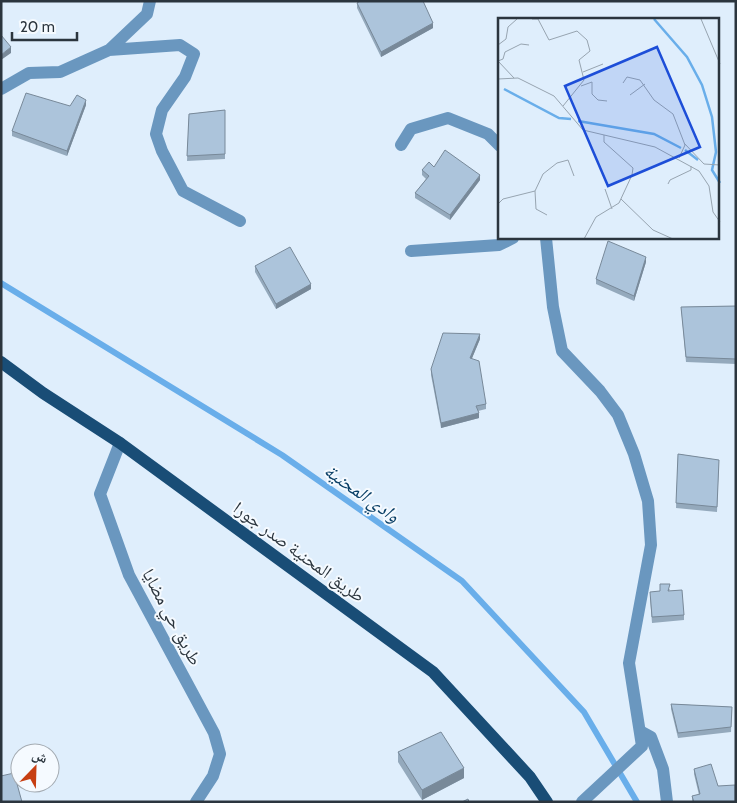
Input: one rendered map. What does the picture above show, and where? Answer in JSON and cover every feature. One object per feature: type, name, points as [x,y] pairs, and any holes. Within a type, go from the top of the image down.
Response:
[{"type":"main road","name":"طريق المحنية صدر جورا","points":[[1,362],[43,393],[120,443],[433,672],[530,777],[547,802]]},
{"type":"street","points":[[1,89],[29,72],[60,72],[109,50],[146,14],[150,1]]},
{"type":"street","points":[[109,50],[180,45],[194,54],[185,77],[162,110],[156,134],[162,151],[184,191],[240,221]]},
{"type":"street","points":[[401,145],[411,129],[448,118],[488,134],[498,144]]},
{"type":"street","points":[[411,250],[500,245],[511,239]]},
{"type":"street","points":[[546,239],[553,307],[562,351],[600,391],[618,415],[634,454],[648,501],[650,545],[629,663],[642,746],[582,802]]},
{"type":"street","name":"طريق حي مضايا","points":[[120,443],[100,494],[129,576],[152,621],[199,702],[214,733],[220,754],[213,776],[196,802]]},
{"type":"street","points":[[640,730],[651,737],[663,769],[667,802]]},
{"type":"building","points":[[360,1],[423,1],[433,23],[381,52],[357,3]]},
{"type":"building","points":[[1,35],[11,47],[1,55]]},
{"type":"building","points":[[26,93],[70,106],[77,95],[86,100],[67,151],[12,131]]},
{"type":"building","points":[[225,110],[225,154],[187,156],[189,114]]},
{"type":"building","points":[[445,150],[480,175],[450,215],[415,193],[429,176],[422,170],[429,162],[434,167]]},
{"type":"building","points":[[608,241],[646,257],[634,296],[596,279]]},
{"type":"building","points":[[290,247],[311,284],[276,304],[255,266]]},
{"type":"building","points":[[736,306],[736,359],[686,357],[681,307]]},
{"type":"building","points":[[443,333],[480,334],[470,358],[479,361],[486,404],[476,406],[479,413],[441,423],[431,369]]},
{"type":"building","points":[[678,454],[719,460],[717,507],[676,503]]},
{"type":"building","points":[[660,584],[670,584],[668,591],[682,590],[684,615],[652,617],[650,592],[660,591]]},
{"type":"building","points":[[671,704],[732,707],[731,727],[678,733]]},
{"type":"building","points":[[441,732],[464,768],[422,790],[398,752]]},
{"type":"building","points":[[711,764],[718,786],[735,785],[735,802],[694,802],[692,796],[700,794],[694,769]]},
{"type":"building","points":[[10,774],[10,793],[20,793],[22,802],[1,802],[1,776]]},
{"type":"waterway","name":"وادي المحنية","points":[[1,283],[282,455],[462,581],[584,712],[637,802]]}]
